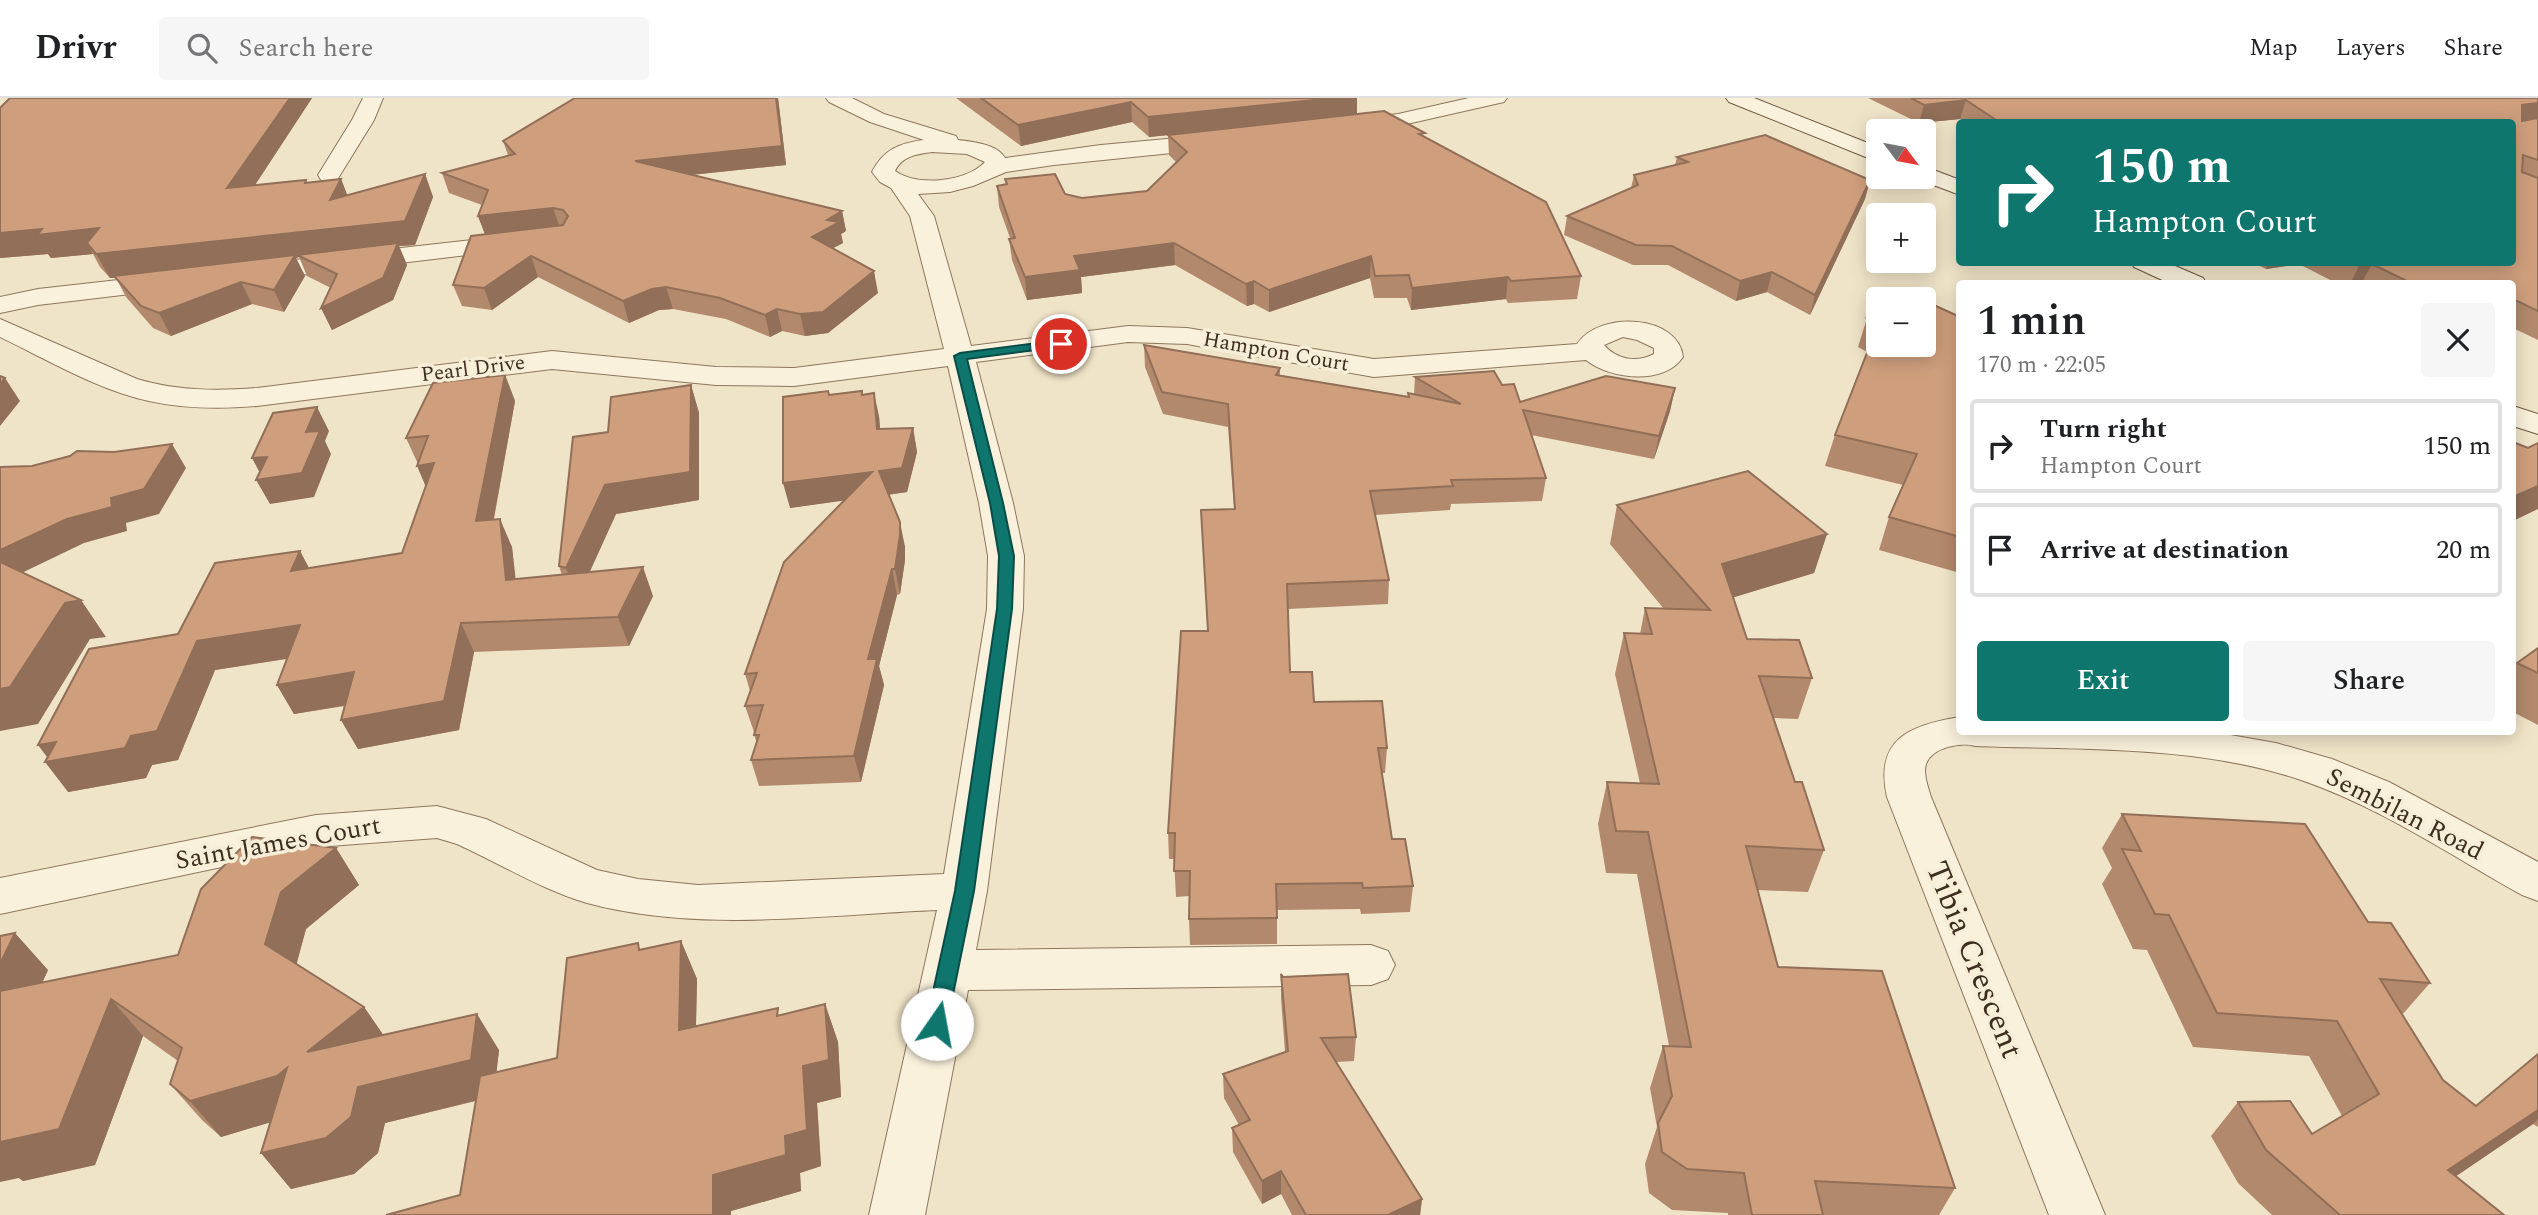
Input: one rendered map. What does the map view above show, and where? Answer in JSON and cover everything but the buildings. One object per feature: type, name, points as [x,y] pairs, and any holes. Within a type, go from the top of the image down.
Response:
[{"type":"street","points":[[328,176],[363,120],[373,98]]},
{"type":"street","points":[[836,98],[877,118],[981,155]]},
{"type":"street","points":[[1329,128],[1398,120],[1497,98]]},
{"type":"street","points":[[1735,98],[1866,150]]},
{"type":"street","points":[[877,118],[903,152]]},
{"type":"street","points":[[981,155],[970,181],[952,185],[915,186],[899,183],[888,178],[883,172],[884,165],[891,158],[903,152],[936,145],[981,155],[1071,154],[1239,139]]},
{"type":"street","points":[[1936,178],[1956,186]]},
{"type":"street","points":[[897,1215],[964,891],[1005,609],[1006,556],[996,503],[960,356],[922,216],[899,183]]},
{"type":"street","points":[[922,216],[952,185]]},
{"type":"street","points":[[221,276],[547,240]]},
{"type":"street","points":[[2152,266],[2185,280]]},
{"type":"street","points":[[0,305],[38,297],[194,279]]},
{"type":"street","name":"Pearl Drive","points":[[0,327],[127,385],[170,397],[213,400],[552,360],[749,379],[794,377],[960,356]]},
{"type":"street","name":"Hampton Court","points":[[960,356],[1128,334],[1160,334],[1374,368],[1593,351]]},
{"type":"street","points":[[2516,416],[2538,425]]},
{"type":"street","name":"Tibia Crescent","points":[[1956,733],[1933,738],[1913,748],[1904,765],[1909,797],[2077,1215]]},
{"type":"street","name":"Sembilan Road","points":[[2046,735],[2211,743],[2317,770],[2382,797],[2538,883]]},
{"type":"street","name":"Saint James Court","points":[[0,896],[316,831],[437,822],[470,831],[587,885],[638,897],[698,904],[964,891]]},
{"type":"street","points":[[948,970],[1371,965]]},
{"type":"route","points":[[937,1024],[964,891],[1005,609],[1006,556],[996,503],[960,356],[1061,344]]}]
